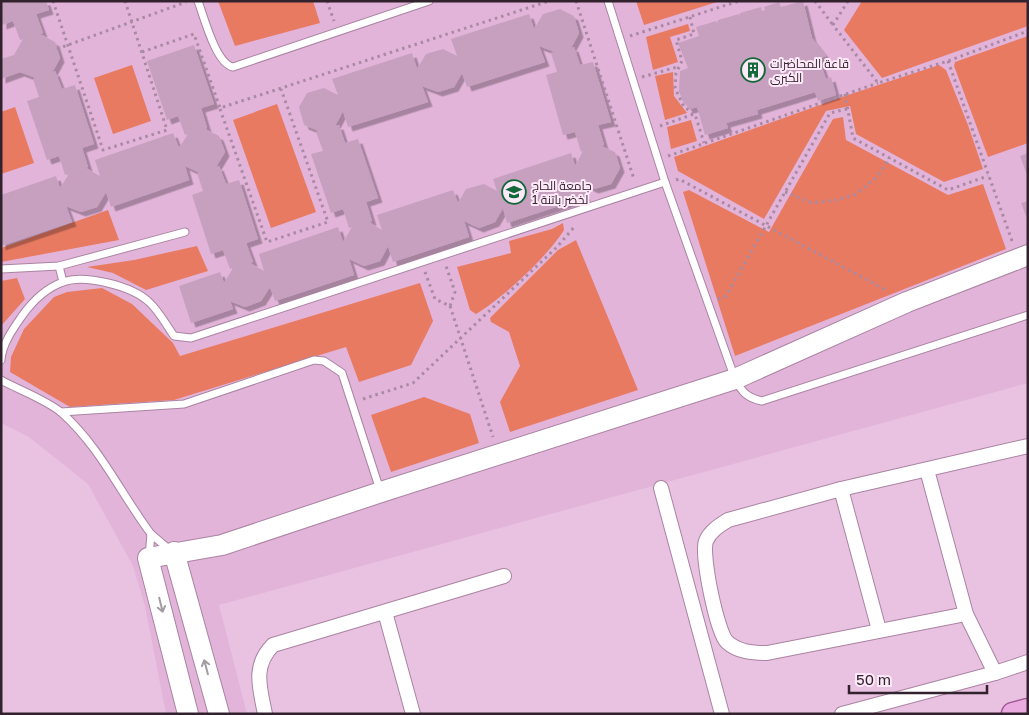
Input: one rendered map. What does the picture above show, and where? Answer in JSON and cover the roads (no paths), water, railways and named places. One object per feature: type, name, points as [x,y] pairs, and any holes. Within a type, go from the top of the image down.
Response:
[{"type":"main road","points":[[1013,714],[1028,710]]},
{"type":"street","points":[[188,714],[148,558],[222,545],[735,379],[907,302],[1023,257]]},
{"type":"street","points":[[966,614],[767,653],[745,652],[733,646],[722,635],[704,563],[706,539],[715,528],[728,520],[841,489],[1028,446]]},
{"type":"street","points":[[927,470],[966,614],[995,674]]},
{"type":"street","points":[[661,488],[722,714]]},
{"type":"street","points":[[841,489],[879,630]]},
{"type":"street","points":[[174,552],[219,714]]},
{"type":"street","points":[[265,714],[257,676],[261,661],[273,645],[504,576]]},
{"type":"street","points":[[385,612],[413,714]]},
{"type":"street","points":[[842,714],[995,674],[1028,662]]},
{"type":"lane","points":[[198,1],[220,58],[233,67],[429,1]]},
{"type":"lane","points":[[608,1],[665,182],[735,379],[743,393],[751,399],[762,401],[1028,315]]},
{"type":"lane","points":[[1,360],[2,352],[13,330],[32,302],[63,282],[96,280],[129,290],[150,302],[174,336],[191,338],[665,182]]},
{"type":"lane","points":[[1,269],[59,266],[185,232]]},
{"type":"lane","points":[[59,266],[63,282]]},
{"type":"lane","points":[[61,412],[184,404],[314,360],[324,361],[342,373],[381,492]]},
{"type":"lane","points":[[1,380],[61,412],[95,449],[129,504],[151,534],[174,552]]},
{"type":"lane","points":[[148,558],[151,534]]},
{"type":"place","name":"قاعة المحاضرات الكبرى","points":[[753,70]]},
{"type":"place","name":"جامعة الحاج لخضر باتنة 1","points":[[514,192]]}]
